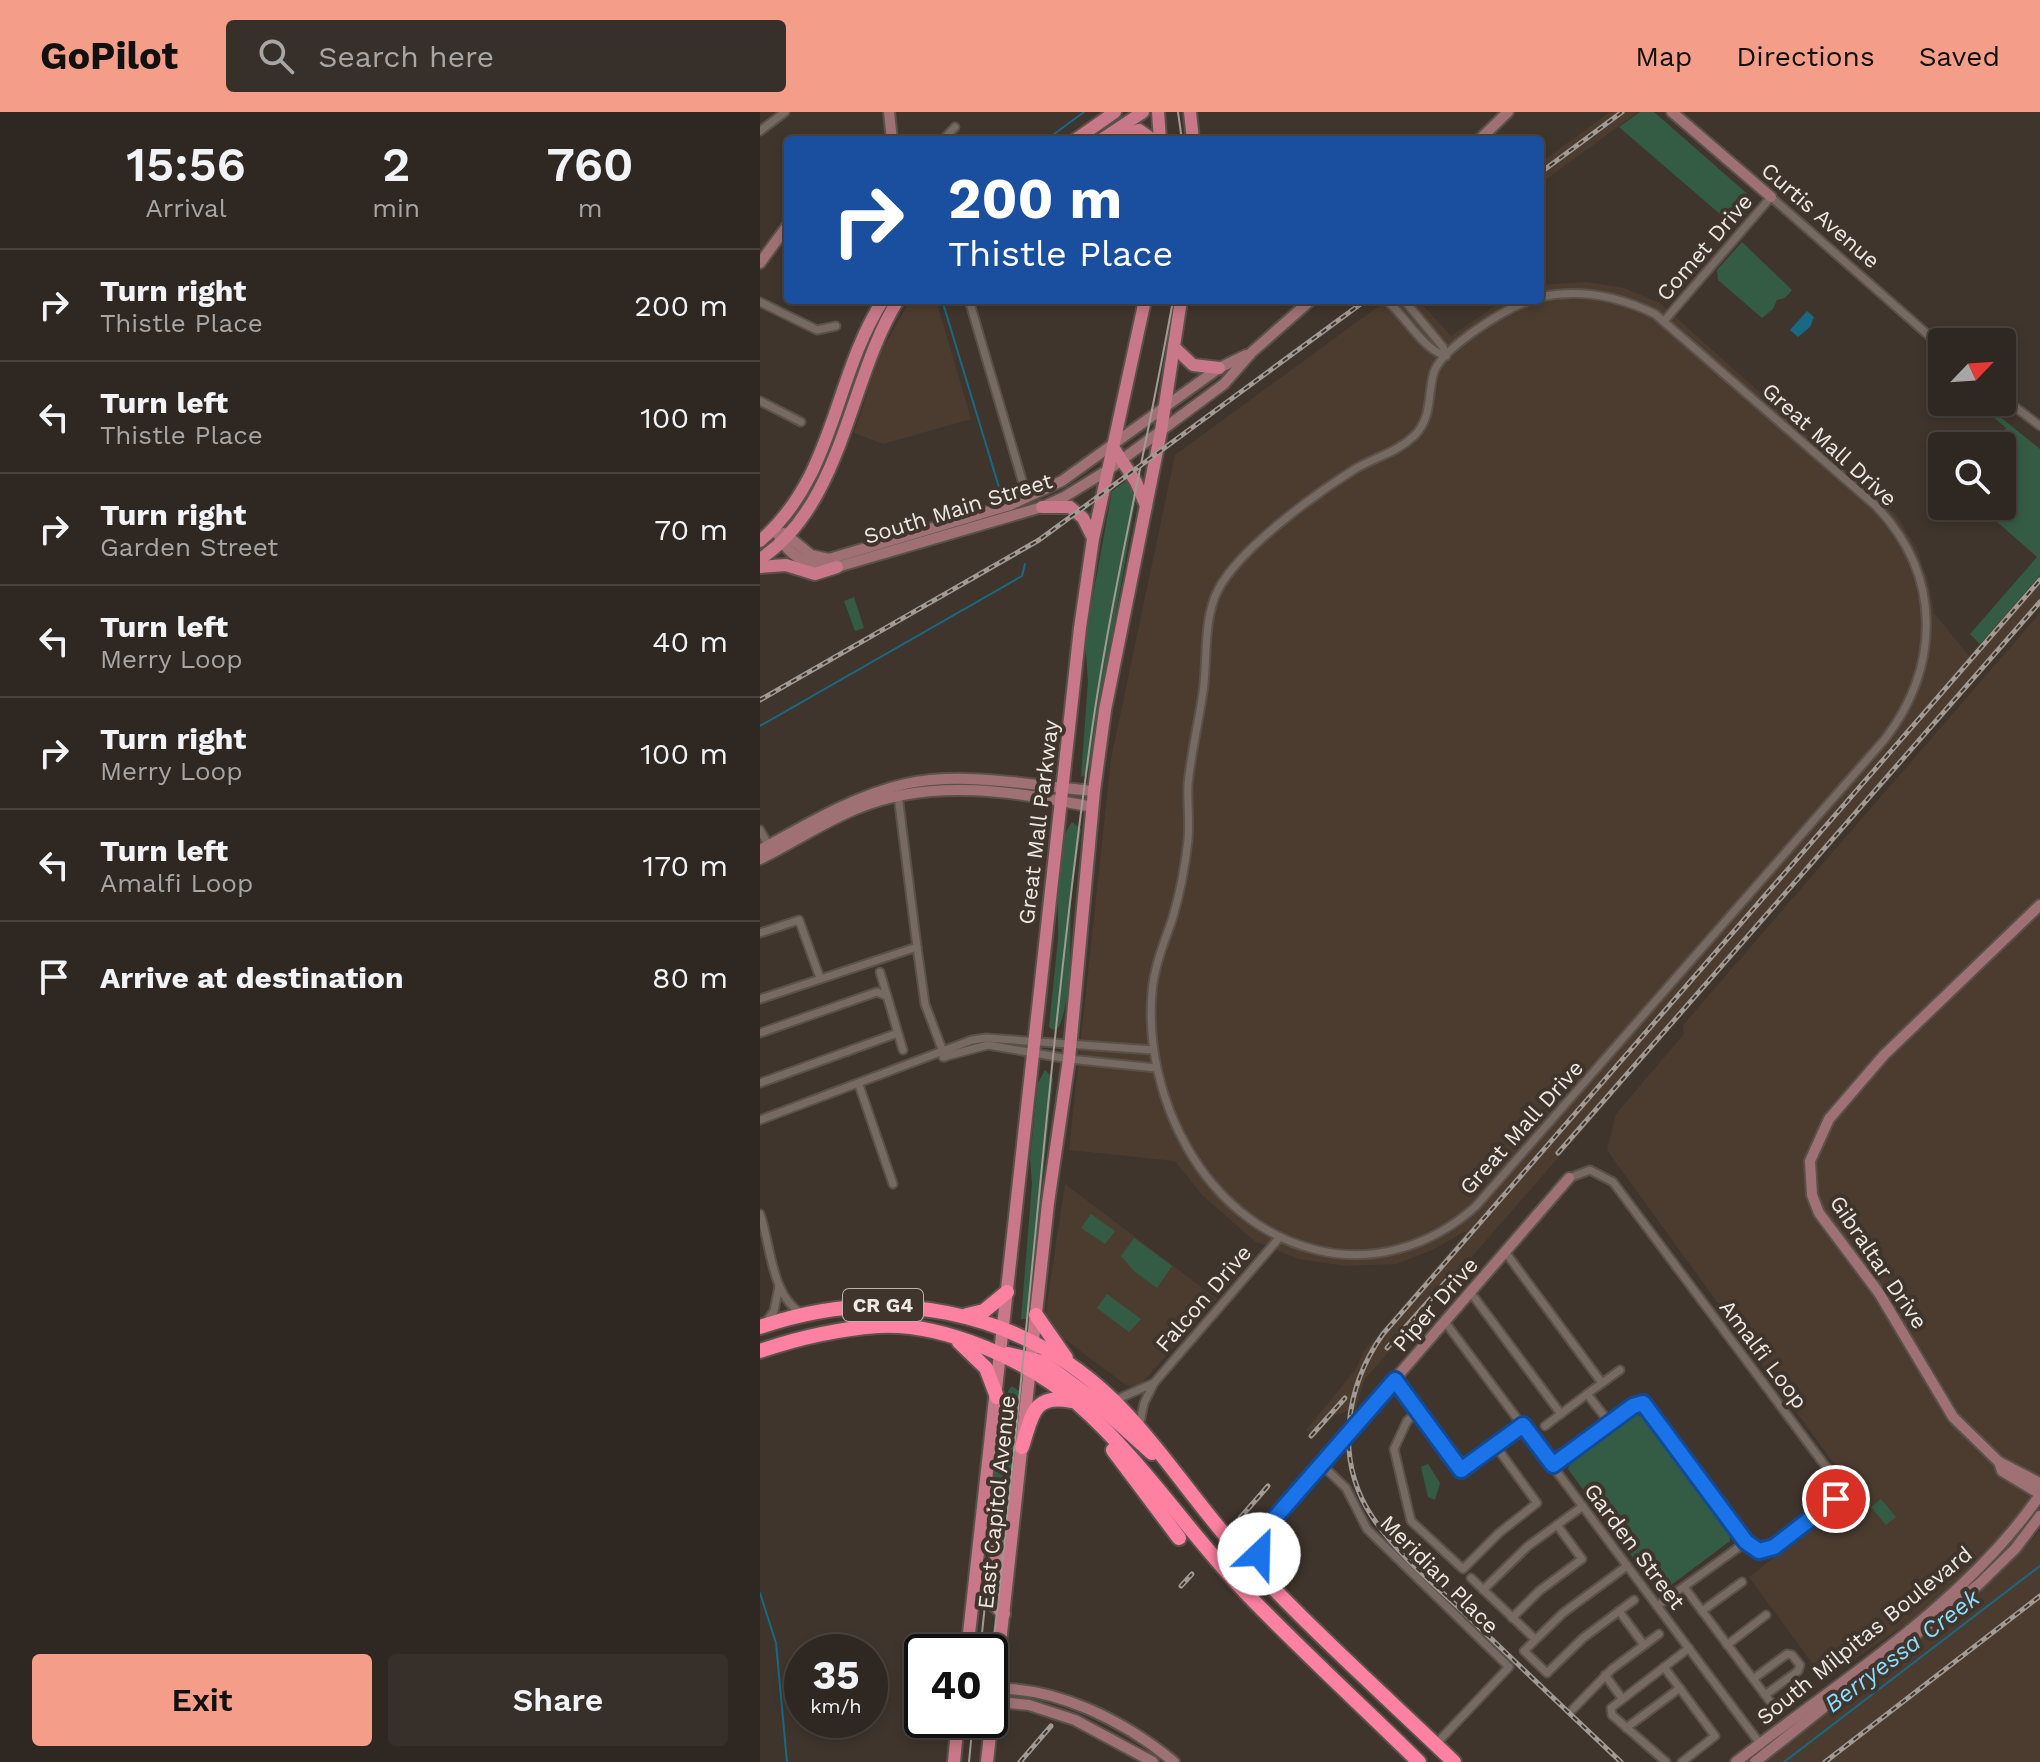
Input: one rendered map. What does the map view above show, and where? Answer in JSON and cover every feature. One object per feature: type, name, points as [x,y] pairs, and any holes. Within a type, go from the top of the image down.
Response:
[{"type":"highway","points":[[962,1316],[984,1311],[1007,1292]]},
{"type":"highway","name":"CR G4","points":[[762,1326],[846,1306],[890,1305],[938,1309],[1004,1328],[1091,1417],[1246,1592],[1419,1762]]},
{"type":"highway","points":[[1036,1315],[1071,1365]]},
{"type":"highway","name":"CR G4","points":[[760,1351],[824,1333],[881,1326],[955,1339],[1002,1354]]},
{"type":"highway","points":[[955,1339],[986,1368],[997,1397]]},
{"type":"highway","points":[[1002,1354],[1032,1357],[1090,1397],[1145,1450],[1166,1461]]},
{"type":"highway","name":"CR G4","points":[[1032,1357],[1071,1365],[1113,1401],[1260,1573],[1454,1762]]},
{"type":"highway","points":[[1022,1447],[1039,1405],[1051,1398],[1076,1402]]},
{"type":"highway","points":[[1091,1417],[1151,1505],[1179,1538]]},
{"type":"main road","points":[[889,112],[892,136]]},
{"type":"main road","points":[[1081,136],[1115,112]]},
{"type":"main road","points":[[1107,136],[1143,112]]},
{"type":"main road","points":[[1158,112],[1160,136]]},
{"type":"main road","points":[[1190,112],[1193,136]]},
{"type":"main road","points":[[1483,136],[1508,112]]},
{"type":"main road","name":"Curtis Avenue","points":[[1672,112],[1771,197]]},
{"type":"main road","points":[[1121,136],[1139,130],[1147,136]]},
{"type":"main road","points":[[760,263],[784,230]]},
{"type":"main road","points":[[760,559],[781,535],[843,417],[882,304]]},
{"type":"main road","points":[[876,324],[894,304]]},
{"type":"main road","name":"Great Mall Parkway","points":[[1002,1354],[1062,795],[1093,539],[1144,304]]},
{"type":"main road","points":[[1032,1357],[1069,1059],[1094,791],[1105,710],[1161,431],[1180,304]]},
{"type":"main road","name":"South Main Street","points":[[781,535],[811,555],[829,559],[1042,507],[1108,470],[1224,384],[1252,352],[1306,304]]},
{"type":"main road","points":[[1174,347],[1193,365],[1219,368]]},
{"type":"main road","name":"South Main Street","points":[[781,535],[793,555],[809,564],[837,567],[944,530],[1062,481],[1219,368],[1252,352]]},
{"type":"main road","points":[[1113,447],[1136,482],[1146,506]]},
{"type":"main road","points":[[1042,507],[1070,507],[1083,518],[1093,539]]},
{"type":"main road","points":[[760,541],[781,535]]},
{"type":"main road","points":[[760,567],[786,565],[815,574],[837,567]]},
{"type":"main road","points":[[764,848],[858,799],[908,783],[952,779],[1062,795],[1093,807]]},
{"type":"main road","points":[[760,859],[838,817],[898,795],[958,789],[1062,795],[1094,791]]},
{"type":"main road","name":"Gibraltar Drive","points":[[2040,905],[1884,1055],[1829,1119],[1810,1161],[1812,1195],[1819,1213],[1879,1293],[1953,1417],[1999,1462],[2040,1483]]},
{"type":"main road","name":"Piper Drive","points":[[1266,1528],[1569,1178]]},
{"type":"main road","name":"East Capitol Avenue","points":[[969,1634],[1002,1354]]},
{"type":"main road","name":"East Capitol Avenue","points":[[1001,1634],[1032,1357]]},
{"type":"main road","name":"Gibraltar Drive","points":[[1999,1462],[2002,1471],[2040,1494]]},
{"type":"main road","name":"South Milpitas Boulevard","points":[[1736,1762],[1972,1578],[2006,1541],[2040,1494]]},
{"type":"main road","points":[[985,1496],[998,1528],[993,1604],[1004,1614]]},
{"type":"main road","name":"South Milpitas Boulevard","points":[[1755,1762],[1978,1585],[2015,1549],[2040,1516]]},
{"type":"main road","points":[[1225,1535],[1251,1535],[1266,1528]]},
{"type":"main road","points":[[1260,1573],[1260,1542],[1266,1528]]},
{"type":"main road","points":[[1008,1693],[1031,1691],[1082,1708],[1142,1738],[1174,1762]]},
{"type":"main road","points":[[1008,1699],[1075,1720],[1153,1762]]},
{"type":"main road","points":[[954,1762],[956,1738]]},
{"type":"main road","name":"East Capitol Avenue","points":[[987,1762],[989,1738]]},
{"type":"street","points":[[760,131],[785,112]]},
{"type":"street","points":[[950,136],[955,127]]},
{"type":"street","name":"Comet Drive","points":[[1664,321],[1771,197]]},
{"type":"street","name":"Curtis Avenue","points":[[1771,197],[1928,335]]},
{"type":"street","name":"Great Mall Drive","points":[[1446,356],[1435,371],[1428,413],[1415,434],[1386,456],[1352,471],[1265,535],[1235,564],[1215,596],[1190,774],[1184,868],[1152,992],[1152,1050],[1156,1068],[1170,1114],[1201,1168],[1238,1207],[1280,1237],[1330,1253],[1379,1254],[1433,1237],[1469,1213],[1858,772],[1897,722],[1917,684],[1926,649],[1926,607],[1913,561],[1891,522],[1664,321],[1630,303],[1605,295],[1573,293],[1544,297]]},
{"type":"street","points":[[760,302],[817,330],[836,326]]},
{"type":"street","points":[[970,304],[1027,497]]},
{"type":"street","points":[[1391,304],[1402,312],[1434,352],[1446,356]]},
{"type":"street","points":[[1407,304],[1443,347],[1446,356]]},
{"type":"street","points":[[1446,356],[1505,312],[1522,304]]},
{"type":"street","points":[[760,401],[801,422]]},
{"type":"street","points":[[2016,408],[2040,426]]},
{"type":"street","points":[[898,795],[925,1004],[943,1048],[941,1056]]},
{"type":"street","points":[[760,830],[764,848]]},
{"type":"street","points":[[760,933],[799,920],[820,978]]},
{"type":"street","points":[[760,999],[917,947]]},
{"type":"street","points":[[880,972],[895,1034],[903,1050]]},
{"type":"street","points":[[760,1033],[877,992],[884,995]]},
{"type":"street","points":[[760,1083],[895,1034]]},
{"type":"street","points":[[943,1048],[986,1038],[1034,1046],[1069,1059],[1156,1068]]},
{"type":"street","points":[[760,1120],[941,1056],[988,1045],[1070,1044],[1152,1050]]},
{"type":"street","points":[[859,1085],[893,1184]]},
{"type":"street","name":"Amalfi Loop","points":[[1569,1178],[1590,1170],[1613,1182],[1838,1483],[1839,1494],[1834,1502],[1770,1550],[1755,1550],[1746,1542]]},
{"type":"street","points":[[760,1214],[779,1284],[792,1308],[803,1314]]},
{"type":"street","name":"Falcon Drive","points":[[1139,1428],[1144,1403],[1154,1383],[1280,1237]]},
{"type":"street","points":[[1506,1253],[1602,1383]]},
{"type":"street","points":[[762,1326],[774,1311],[779,1284]]},
{"type":"street","points":[[1471,1293],[1561,1414]]},
{"type":"street","name":"Garden Street","points":[[1445,1322],[1767,1753]]},
{"type":"street","points":[[1545,1426],[1620,1370]]},
{"type":"street","points":[[1395,1380],[1461,1470],[1523,1425]]},
{"type":"street","name":"Falcon Drive","points":[[1113,1401],[1154,1383]]},
{"type":"street","points":[[1587,1394],[1609,1422]]},
{"type":"street","points":[[1553,1465],[1609,1422],[1643,1403],[1746,1542],[1657,1606]]},
{"type":"street","points":[[1418,1411],[1407,1421],[1394,1449],[1411,1521],[1463,1569],[1499,1533],[1537,1503],[1495,1445]]},
{"type":"street","name":"Meridian Place","points":[[1322,1465],[1346,1488],[1367,1529],[1509,1667],[1436,1744]]},
{"type":"street","points":[[1483,1590],[1528,1546],[1583,1506]]},
{"type":"street","points":[[1512,1618],[1539,1591],[1582,1559],[1557,1525]]},
{"type":"street","points":[[1627,1566],[1563,1613],[1524,1651],[1547,1673],[1583,1638],[1634,1600]]},
{"type":"street","points":[[1471,1578],[1535,1639]]},
{"type":"street","points":[[1702,1611],[1742,1582]]},
{"type":"street","points":[[1684,1587],[1778,1712]]},
{"type":"street","points":[[1619,1611],[1644,1645]]},
{"type":"street","points":[[1727,1645],[1766,1615]]},
{"type":"street","points":[[1573,1709],[1605,1675],[1659,1634]]},
{"type":"street","points":[[1666,1762],[1612,1715],[1611,1708],[1621,1697],[1689,1648]]},
{"type":"street","points":[[1753,1679],[1787,1654],[1792,1655],[1800,1665],[1798,1671],[1765,1695]]},
{"type":"street","points":[[1664,1667],[1715,1736],[1682,1762]]},
{"type":"street","points":[[1605,1675],[1621,1697]]},
{"type":"street","points":[[1626,1728],[1680,1688]]},
{"type":"shaded area","points":[[1610,112],[1638,112],[1544,181],[1544,160]]},
{"type":"shaded area","points":[[1586,282],[1624,288],[1660,303],[1897,516],[1917,549],[1929,584],[1934,613],[1969,656],[2040,575],[2040,606],[1365,1379],[1355,1409],[1335,1415],[1315,1437],[1306,1430],[1356,1369],[1363,1352],[1468,1230],[1432,1250],[1396,1264],[1345,1266],[1299,1259],[1256,1242],[1203,1196],[1175,1161],[1069,1150],[1111,759],[1175,455],[1382,304],[1422,304],[1451,336],[1498,304],[1544,304],[1544,285]]},
{"type":"shaded area","points":[[908,304],[937,304],[971,419],[883,444],[854,433],[880,354]]},
{"type":"shaded area","points":[[2040,613],[2040,1484],[2027,1520],[1941,1601],[1824,1679],[1749,1577],[1856,1494],[1607,1150],[1616,1114],[1684,1034],[1683,1025]]},
{"type":"shaded area","points":[[1065,1184],[1217,1299],[1137,1388],[1126,1385],[1055,1332],[1048,1322],[1046,1310]]},
{"type":"shaded area","points":[[2040,1531],[2040,1762],[1764,1762],[1995,1578]]},
{"type":"green space","points":[[1640,112],[1654,112],[1752,198],[1742,209],[1747,214],[1735,227],[1619,127]]},
{"type":"green space","points":[[1742,242],[1792,290],[1785,298],[1777,300],[1773,309],[1762,318],[1718,280],[1717,270]]},
{"type":"green space","points":[[1992,416],[1999,416],[2040,449],[2040,575],[1980,644],[1970,634],[2037,557],[1995,520],[2016,520],[2016,432],[2003,432],[2006,428]]},
{"type":"green space","points":[[1129,479],[1137,492],[1090,764],[1086,775],[1081,777],[1088,681],[1085,640],[1112,491]]},
{"type":"green space","points":[[854,597],[864,628],[855,631],[844,601]]},
{"type":"green space","points":[[1072,822],[1081,829],[1071,903],[1069,982],[1059,1027],[1053,1030],[1049,1027],[1058,939],[1058,863],[1060,848]]},
{"type":"green space","points":[[1045,1070],[1053,1078],[1040,1205],[1040,1243],[1029,1312],[1026,1319],[1021,1319],[1032,1184],[1030,1158],[1038,1083]]},
{"type":"green space","points":[[1091,1214],[1115,1231],[1105,1244],[1081,1228]]},
{"type":"green space","points":[[1134,1238],[1172,1266],[1157,1288],[1134,1271],[1121,1256]]},
{"type":"green space","points":[[1107,1294],[1141,1319],[1129,1332],[1097,1308]]},
{"type":"green space","points":[[1012,1386],[1019,1391],[1021,1400],[1004,1582],[992,1591],[985,1586],[993,1518],[996,1448],[1001,1411]]},
{"type":"green space","points":[[1636,1414],[1645,1419],[1730,1534],[1730,1541],[1663,1591],[1656,1589],[1568,1469],[1570,1463]]},
{"type":"green space","points":[[1428,1464],[1440,1483],[1435,1500],[1428,1497],[1421,1467]]},
{"type":"green space","points":[[1881,1499],[1896,1517],[1886,1525],[1871,1507]]},
{"type":"water","points":[[1807,311],[1814,317],[1810,327],[1798,337],[1790,330]]},
{"type":"waterway","points":[[1051,136],[1084,112]]},
{"type":"waterway","points":[[943,304],[1002,497]]},
{"type":"waterway","points":[[760,726],[1022,576],[1025,564]]},
{"type":"waterway","name":"Berryessa Creek","points":[[1784,1762],[2040,1566]]},
{"type":"waterway","points":[[760,1593],[776,1643],[787,1762]]},
{"type":"tram line","points":[[1178,112],[1181,136]]},
{"type":"tram line","points":[[994,1634],[1060,987],[1088,759],[1106,643],[1172,304]]},
{"type":"tram line","points":[[982,1634],[989,1567]]},
{"type":"tram line","points":[[969,1762],[971,1738]]},
{"type":"railway","points":[[1544,170],[1622,112]]},
{"type":"railway","points":[[760,700],[1039,540],[1361,304]]},
{"type":"railway","points":[[1621,1762],[1410,1561],[1373,1518],[1361,1496],[1349,1449],[1349,1424],[1360,1377],[1383,1334],[2040,580]]},
{"type":"railway","points":[[1558,1153],[2040,602]]},
{"type":"railway","points":[[1387,1348],[1450,1277]]},
{"type":"railway","points":[[1311,1436],[1345,1398]]},
{"type":"railway","points":[[1240,1518],[1268,1486]]},
{"type":"railway","points":[[1181,1586],[1192,1574]]},
{"type":"railway","points":[[1825,1762],[2040,1596]]},
{"type":"railway","points":[[1020,1762],[1051,1726]]},
{"type":"route","points":[[1259,1554],[1266,1528],[1395,1380],[1461,1470],[1523,1425],[1553,1465],[1609,1422],[1643,1403],[1755,1550],[1766,1551],[1774,1547],[1836,1499]]}]
